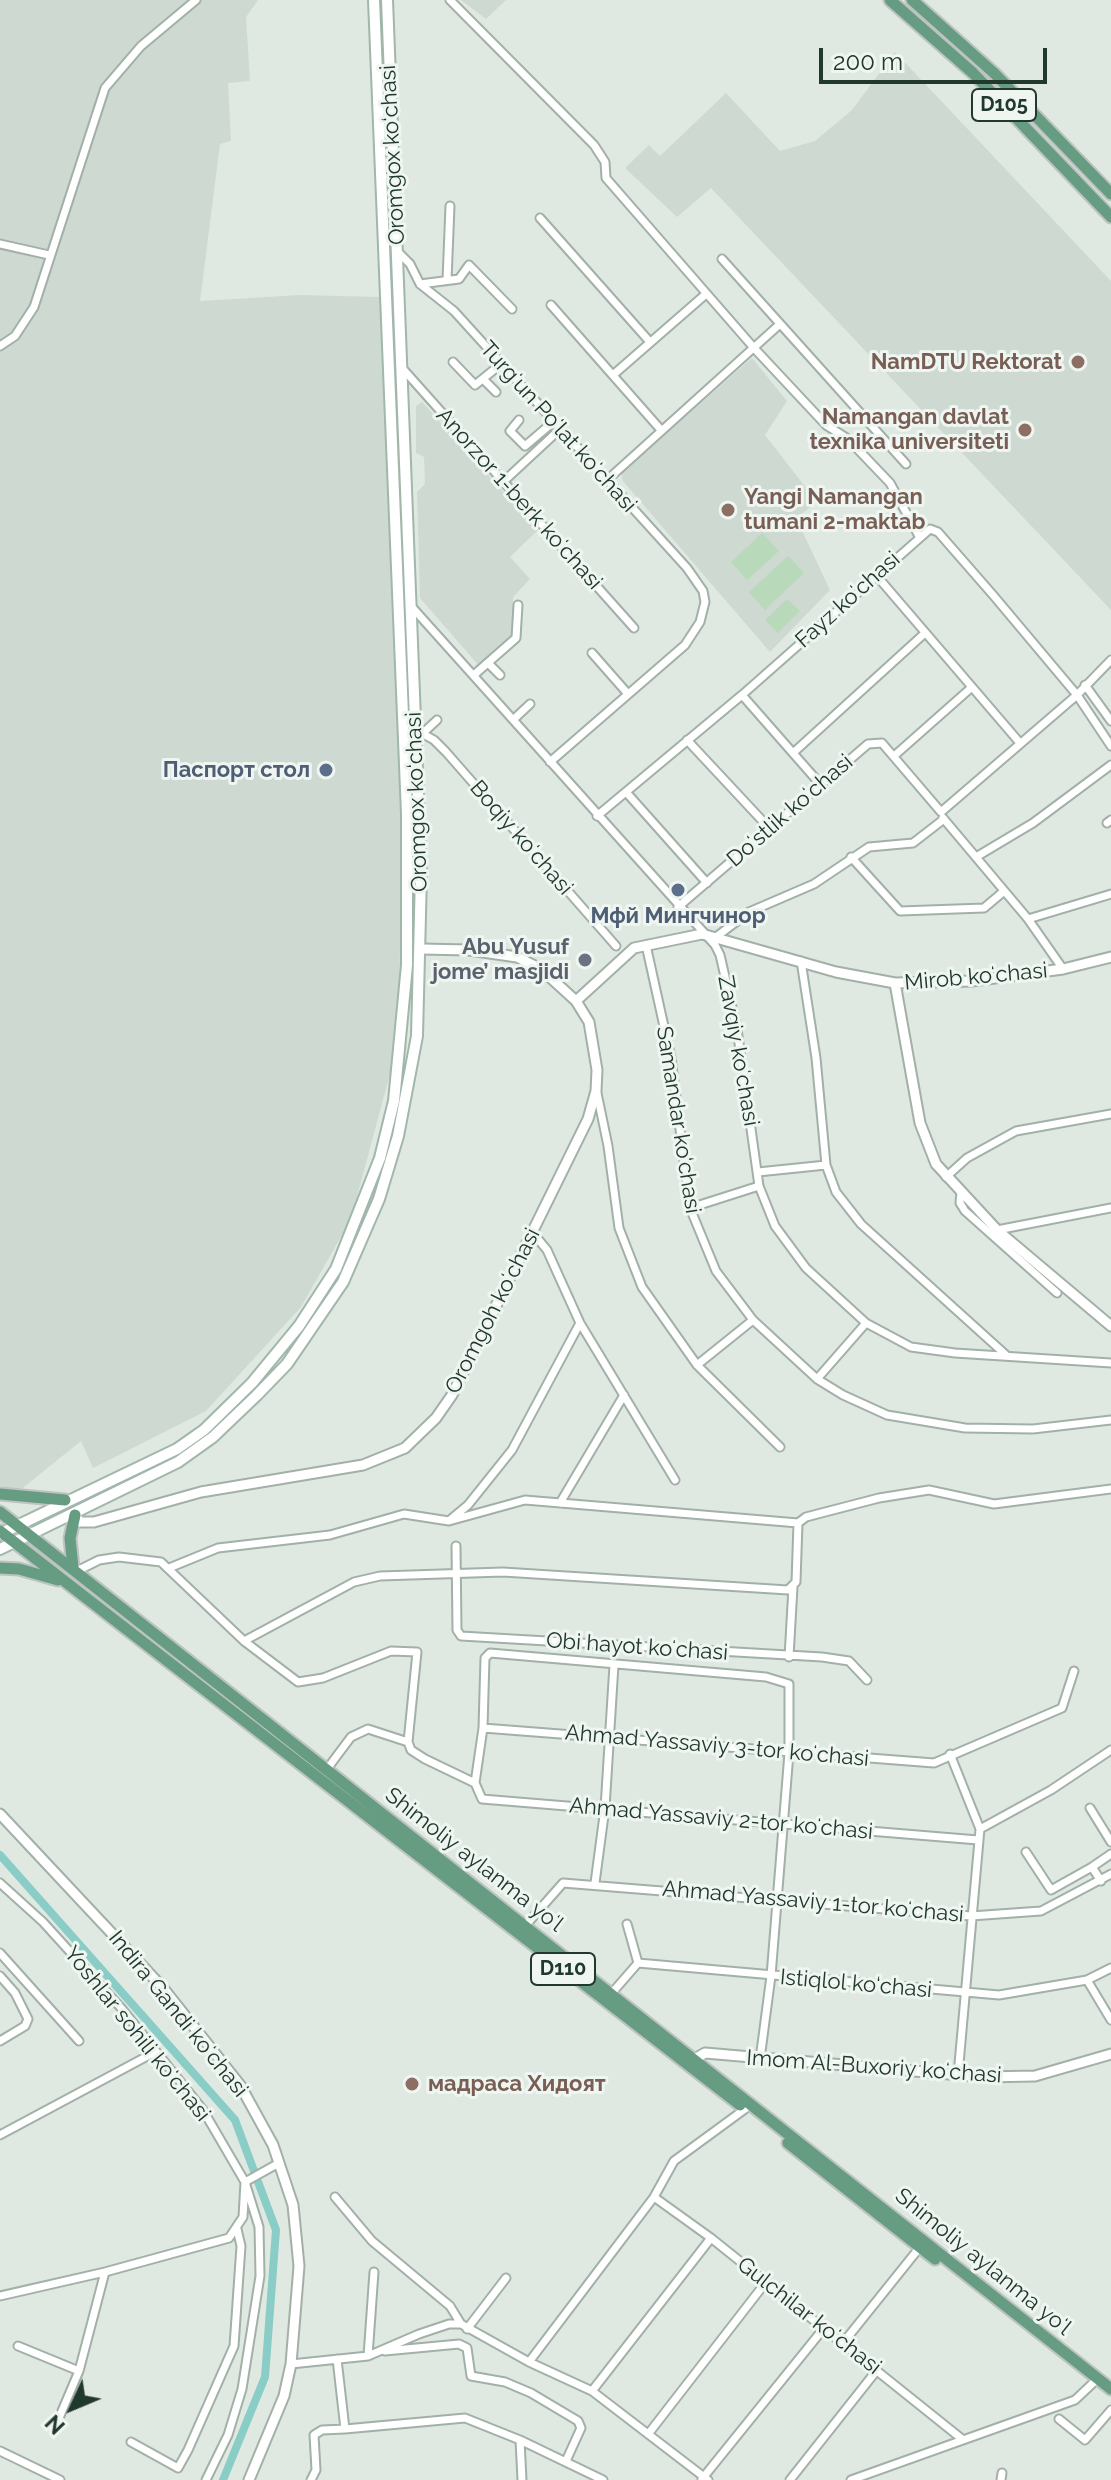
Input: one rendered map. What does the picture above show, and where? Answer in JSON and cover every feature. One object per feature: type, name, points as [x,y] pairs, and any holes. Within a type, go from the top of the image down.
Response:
[{"type":"main road","name":"Oromgox ko‘chasi","points":[[1,1533],[177,1449],[204,1430],[263,1371],[299,1326],[336,1269],[368,1192],[394,1101],[405,1012],[408,910],[374,0]]},
{"type":"main road","name":"Oromgox ko‘chasi","points":[[0,1549],[178,1462],[230,1423],[287,1364],[343,1282],[379,1199],[398,1136],[417,1036],[421,949],[419,731],[410,605],[387,0]]},
{"type":"main road","name":"D105","points":[[890,0],[973,73],[1111,217]]},
{"type":"main road","name":"D105","points":[[912,0],[994,73],[1111,194]]},
{"type":"main road","points":[[0,1494],[65,1500]]},
{"type":"main road","name":"Shimoliy aylanma yoʻl","points":[[0,1512],[460,1882],[1111,2389]]},
{"type":"main road","points":[[75,1515],[70,1538],[75,1570]]},
{"type":"main road","name":"Shimoliy aylanma yoʻl","points":[[1,1533],[274,1734],[327,1769],[460,1882],[525,1926],[611,1994],[745,2109],[920,2247],[968,2280],[1111,2398]]},
{"type":"main road","points":[[0,1568],[19,1569],[66,1582]]},
{"type":"street","points":[[0,346],[27,321],[105,88],[141,46],[196,0]]},
{"type":"street","points":[[450,0],[594,145],[605,162],[606,178],[754,348],[826,425],[848,439],[890,483],[919,536]]},
{"type":"street","points":[[447,280],[450,206]]},
{"type":"street","points":[[540,218],[650,342]]},
{"type":"street","points":[[0,244],[49,255]]},
{"type":"street","name":"Turgʻun Poʻlat koʻchasi","points":[[398,252],[410,264],[420,284],[454,311],[703,591],[703,611],[685,645],[628,694]]},
{"type":"street","points":[[722,259],[906,464]]},
{"type":"street","points":[[420,284],[459,279],[469,265],[512,309]]},
{"type":"street","points":[[613,375],[706,294]]},
{"type":"street","points":[[551,305],[661,430]]},
{"type":"street","points":[[606,481],[780,324]]},
{"type":"street","points":[[388,345],[402,344]]},
{"type":"street","points":[[453,362],[475,385],[501,364]]},
{"type":"street","name":"Anorzor 1-berk koʻchasi","points":[[403,369],[634,628]]},
{"type":"street","points":[[484,380],[496,392]]},
{"type":"street","points":[[519,420],[510,431],[525,446],[552,423]]},
{"type":"street","points":[[503,482],[559,430]]},
{"type":"street","name":"Fayz koʻchasi","points":[[597,816],[742,695],[930,529],[938,532],[1077,695]]},
{"type":"street","points":[[876,575],[1020,743]]},
{"type":"street","points":[[398,602],[410,605]]},
{"type":"street","name":"Zavqiy koʻchasi","points":[[410,605],[475,674],[720,955],[727,980],[759,1186],[785,1244],[866,1323],[911,1347],[955,1353],[1111,1363]]},
{"type":"street","points":[[475,674],[516,638],[518,605]]},
{"type":"street","points":[[793,753],[925,633]]},
{"type":"street","points":[[550,762],[628,694],[592,653]]},
{"type":"street","points":[[716,937],[749,912],[814,884],[851,857],[875,845],[913,843],[1020,743],[1077,695],[1111,660]]},
{"type":"street","points":[[488,663],[500,675]]},
{"type":"street","points":[[1085,685],[1111,721]]},
{"type":"street","points":[[972,687],[894,756],[1028,919],[1063,969]]},
{"type":"street","points":[[742,695],[821,785]]},
{"type":"street","points":[[1077,695],[1111,746]]},
{"type":"street","points":[[514,719],[530,704]]},
{"type":"street","points":[[403,728],[419,731],[437,720]]},
{"type":"street","name":"Boqiy koʻchasi","points":[[419,731],[446,752],[616,946]]},
{"type":"street","points":[[687,740],[771,830]]},
{"type":"street","name":"Doʻstlik koʻchasi","points":[[678,907],[872,742],[882,743],[894,756]]},
{"type":"street","points":[[976,857],[1033,823],[1111,765]]},
{"type":"street","points":[[626,792],[707,883]]},
{"type":"street","points":[[851,857],[900,911],[984,908],[1003,892]]},
{"type":"street","points":[[1028,919],[1111,894]]},
{"type":"street","points":[[576,1001],[625,954],[646,945],[702,934]]},
{"type":"street","name":"Mirob koʻchasi","points":[[702,934],[895,983],[972,981],[1063,969],[1111,957]]},
{"type":"street","name":"Samandar ko‘chasi","points":[[646,945],[671,1058],[690,1208],[716,1271],[753,1320],[817,1379],[887,1415],[965,1428],[1033,1429],[1111,1420]]},
{"type":"street","name":"Oromgoh koʻchasi","points":[[75,1515],[80,1522],[94,1522],[201,1492],[363,1465],[405,1448],[436,1418],[452,1395],[588,1119],[596,1091],[597,1070],[589,1022],[576,1001],[541,969],[517,957],[469,950],[421,949]]},
{"type":"street","points":[[801,961],[819,1082],[826,1165],[846,1208],[1006,1355]]},
{"type":"street","points":[[895,983],[927,1148],[946,1177],[997,1230],[1111,1326]]},
{"type":"street","points":[[596,1091],[608,1146],[619,1228],[627,1252],[658,1314],[697,1365],[780,1447]]},
{"type":"street","points":[[946,1177],[967,1158],[1016,1131],[1111,1114]]},
{"type":"street","points":[[758,1172],[826,1165]]},
{"type":"street","points":[[690,1208],[759,1186]]},
{"type":"street","points":[[961,1192],[960,1203],[965,1211],[1057,1293]]},
{"type":"street","points":[[997,1230],[1111,1208]]},
{"type":"street","points":[[533,1233],[547,1250],[580,1323],[675,1480]]},
{"type":"street","points":[[697,1365],[753,1320]]},
{"type":"street","points":[[449,1521],[468,1505],[512,1450],[580,1323]]},
{"type":"street","points":[[817,1379],[866,1323]]},
{"type":"street","points":[[560,1503],[624,1395]]},
{"type":"street","points":[[169,1568],[218,1548],[330,1535],[404,1514],[449,1521],[512,1501],[798,1523],[806,1517],[879,1498],[929,1490],[994,1504],[1111,1489]]},
{"type":"street","points":[[789,1657],[798,1523]]},
{"type":"street","name":"Obi hayot koʻchasi","points":[[456,1546],[457,1630],[461,1636],[849,1661],[867,1680]]},
{"type":"street","points":[[75,1570],[99,1560],[119,1557],[154,1560],[169,1568],[244,1641],[290,1677],[303,1683],[371,1656],[391,1651],[417,1652],[408,1742],[411,1750],[475,1783],[483,1728],[485,1658],[488,1654],[784,1681],[789,1684],[789,1753],[771,1976],[760,2060]]},
{"type":"street","points":[[244,1641],[366,1578],[518,1573],[788,1590],[793,1587]]},
{"type":"street","points":[[595,1883],[605,1808],[614,1665]]},
{"type":"street","name":"Ahmad Yassaviy 3-tor koʻchasi","points":[[483,1728],[934,1763],[1062,1708],[1074,1671]]},
{"type":"street","points":[[327,1769],[359,1731],[382,1731],[408,1742]]},
{"type":"street","points":[[980,1829],[1051,1790],[1111,1750]]},
{"type":"street","points":[[950,1754],[980,1829],[958,2075]]},
{"type":"street","name":"Ahmad Yassaviy 2-tor koʻchasi","points":[[475,1783],[482,1799],[978,1840]]},
{"type":"street","points":[[1090,1808],[1111,1842]]},
{"type":"street","name":"Indira Gandi koʻchasi","points":[[0,1814],[163,1988],[240,2085],[293,2205],[299,2266],[291,2364],[284,2396],[249,2480]]},
{"type":"street","points":[[1026,1852],[1051,1890],[1111,1854]]},
{"type":"street","points":[[1092,1867],[1101,1881]]},
{"type":"street","name":"Ahmad Yassaviy 1-tor koʻchasi","points":[[525,1926],[563,1883],[595,1883],[971,1916],[1041,1911],[1111,1874]]},
{"type":"street","name":"Yoshlar sohili koʻchasi","points":[[0,1883],[53,1933],[122,2009],[203,2110],[245,2182],[259,2227],[260,2276],[242,2389],[228,2435],[206,2480]]},
{"type":"street","points":[[611,1994],[638,1963],[627,1924]]},
{"type":"street","points":[[0,1953],[79,2041]]},
{"type":"street","name":"Istiqlol ko‘chasi","points":[[638,1963],[963,1994],[1024,1993],[1087,1980],[1111,1968]]},
{"type":"street","points":[[0,1976],[15,1993],[28,2019],[25,2026],[0,2041]]},
{"type":"street","points":[[1087,1980],[1111,2020]]},
{"type":"street","points":[[0,2135],[155,2052]]},
{"type":"street","name":"Imom Al-Buxoriy koʻchasi","points":[[689,2062],[705,2053],[958,2075],[1035,2076],[1111,2054]]},
{"type":"street","points":[[529,2362],[654,2197],[674,2161],[745,2109]]},
{"type":"street","points":[[0,2296],[105,2272],[229,2238],[237,2229],[246,2203],[245,2182],[274,2166]]},
{"type":"street","points":[[335,2197],[372,2241],[450,2306],[464,2326]]},
{"type":"street","name":"Gulchilar koʻchasi","points":[[654,2197],[711,2238],[962,2439]]},
{"type":"street","points":[[131,2442],[178,2468],[188,2450],[234,2346],[241,2246],[237,2229]]},
{"type":"street","points":[[592,2391],[711,2238]]},
{"type":"street","points":[[843,2343],[920,2247]]},
{"type":"street","points":[[59,2418],[79,2371],[105,2272]]},
{"type":"street","points":[[368,2356],[374,2272]]},
{"type":"street","points":[[464,2326],[506,2278]]},
{"type":"street","points":[[649,2433],[766,2282]]},
{"type":"street","points":[[291,2364],[368,2356],[449,2324],[464,2326],[529,2362],[592,2391],[704,2479],[824,2328]]},
{"type":"street","points":[[378,2351],[459,2344],[467,2348],[471,2376],[505,2382],[531,2393],[578,2421],[581,2428],[566,2461]]},
{"type":"street","points":[[18,2346],[79,2371]]},
{"type":"street","points":[[337,2359],[345,2429]]},
{"type":"street","points":[[790,2480],[877,2370]]},
{"type":"street","points":[[851,2480],[1075,2400],[1093,2383]]},
{"type":"street","points":[[1059,2419],[1085,2440],[1111,2410]]},
{"type":"street","points":[[311,2480],[316,2470],[314,2435],[322,2430],[465,2418],[520,2440],[603,2480]]},
{"type":"street","points":[[520,2440],[522,2480]]},
{"type":"street","points":[[0,2451],[60,2480]]},
{"type":"shaded area","points":[[0,0],[258,0],[246,17],[250,81],[228,83],[231,141],[220,144],[200,301],[300,295],[380,297],[391,502],[401,844],[399,1040],[351,1219],[301,1307],[206,1411],[93,1468],[81,1441],[19,1491],[0,1486]]},
{"type":"shaded area","points":[[461,0],[506,0],[486,19]]},
{"type":"shaded area","name":"Namangan davlat texnika universiteti","points":[[895,52],[1111,281],[1111,610],[711,188],[677,217],[625,168],[649,145],[660,156],[726,93],[780,151],[815,141],[852,110]]},
{"type":"shaded area","name":"Yangi Namangan tumani 2-maktab","points":[[752,358],[787,401],[765,435],[817,502],[796,518],[830,590],[770,652],[622,480],[622,472]]},
{"type":"shaded area","points":[[422,402],[538,530],[510,557],[530,579],[513,597],[513,640],[481,668],[420,598],[417,492],[425,484],[424,457],[416,453],[416,406]]},
{"type":"green space","points":[[762,533],[779,551],[747,580],[731,562]]},
{"type":"green space","points":[[788,556],[804,573],[765,610],[749,592]]},
{"type":"green space","points":[[787,599],[800,611],[778,633],[765,620]]},
{"type":"waterway","points":[[0,1855],[235,2120],[276,2230],[265,2377],[223,2480]]},
{"type":"place","name":"NamDTU Rektorat","points":[[1078,362]]},
{"type":"place","name":"Namangan davlat texnika universiteti","points":[[1025,430]]},
{"type":"place","name":"Yangi Namangan tumani 2-maktab","points":[[728,510]]},
{"type":"place","name":"Паспорт стол","points":[[326,770]]},
{"type":"place","name":"Мфй Мингчинор","points":[[678,890]]},
{"type":"place","name":"Abu Yusuf jome’ masjidi","points":[[585,960]]},
{"type":"place","name":"мадраса Хидоят","points":[[412,2084]]}]
